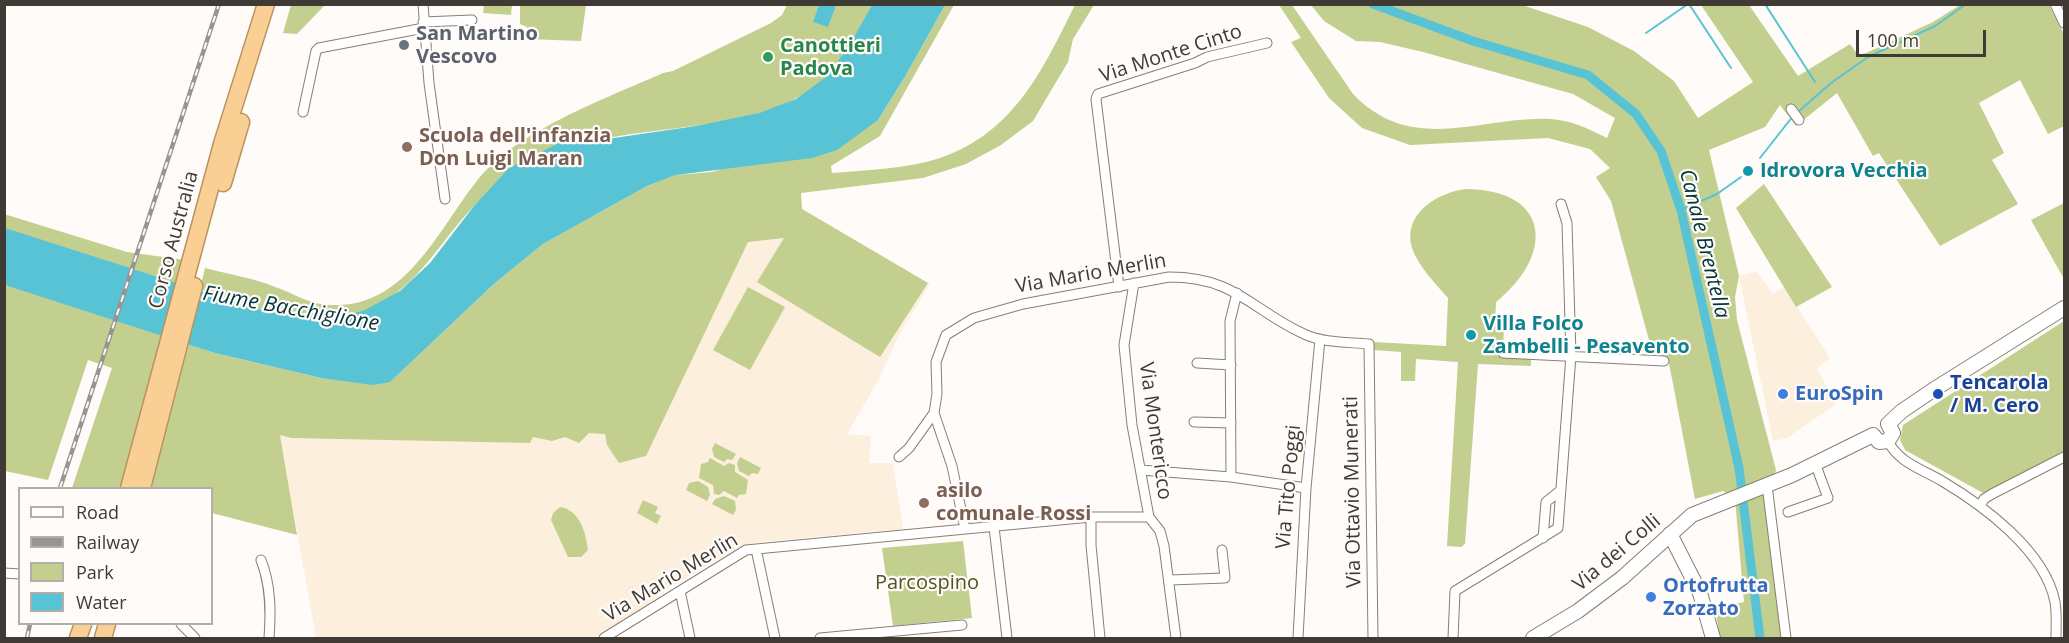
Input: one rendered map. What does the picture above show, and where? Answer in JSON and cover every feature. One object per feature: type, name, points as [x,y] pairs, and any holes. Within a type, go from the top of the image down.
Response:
[{"type":"highway","name":"Corso Australia","points":[[130,487],[168,363],[196,257],[222,144],[266,4]]},
{"type":"highway","name":"Corso Australia","points":[[196,257],[277,4]]},
{"type":"highway","name":"Corso Australia","points":[[142,487],[168,363]]},
{"type":"main road","points":[[1765,486],[1873,435],[1877,424],[1888,424],[1902,411],[1933,390],[2064,308]]},
{"type":"main road","points":[[1873,435],[1879,442],[1888,441],[1893,433],[1888,424]]},
{"type":"main road","name":"Via dei Colli","points":[[1533,639],[1600,594],[1692,515],[1709,506],[1765,486]]},
{"type":"main road","points":[[1670,534],[1700,593],[1713,639]]},
{"type":"street","points":[[423,4],[445,199]]},
{"type":"street","points":[[2055,4],[2064,23]]},
{"type":"street","points":[[303,112],[316,51],[320,48],[424,25],[472,20]]},
{"type":"street","name":"Via Monte Cinto","points":[[1119,287],[1096,99],[1098,94],[1195,63],[1207,57],[1267,43]]},
{"type":"street","points":[[1791,109],[1799,120]]},
{"type":"street","points":[[1453,639],[1455,591],[1558,528],[1571,355],[1567,223],[1561,204]]},
{"type":"street","name":"Via Mario Merlin","points":[[934,413],[937,394],[936,362],[946,334],[974,318],[1023,304],[1169,277],[1193,277],[1218,283],[1296,330],[1320,339],[1369,346]]},
{"type":"street","name":"Via Montericco","points":[[1134,283],[1124,345],[1132,425],[1149,517],[1160,531],[1170,580],[1176,639]]},
{"type":"street","points":[[1231,477],[1230,321],[1238,293]]},
{"type":"street","name":"Via Tito Poggi","points":[[1298,639],[1306,488],[1320,339]]},
{"type":"street","name":"Via Ottavio Munerati","points":[[1369,346],[1373,639]]},
{"type":"street","points":[[1503,353],[1664,361]]},
{"type":"street","points":[[1197,363],[1231,365]]},
{"type":"street","points":[[899,457],[909,448],[934,413]]},
{"type":"street","points":[[934,413],[952,466],[965,529]]},
{"type":"street","points":[[1194,422],[1231,423]]},
{"type":"street","points":[[1888,441],[1903,460],[1980,506],[2011,531],[2044,574],[2055,603],[2056,639]]},
{"type":"street","points":[[1980,506],[1984,499],[1992,494],[2064,457]]},
{"type":"street","points":[[1788,512],[1828,498],[1815,463]]},
{"type":"street","points":[[1141,470],[1231,477],[1306,488]]},
{"type":"street","points":[[1765,486],[1786,639]]},
{"type":"street","points":[[1543,538],[1546,502],[1561,490]]},
{"type":"street","points":[[1091,517],[1091,545],[1100,639]]},
{"type":"street","name":"Via Mario Merlin","points":[[604,639],[746,550],[1091,517],[1149,517]]},
{"type":"street","points":[[994,527],[1007,639]]},
{"type":"street","points":[[756,549],[775,639]]},
{"type":"street","points":[[1170,580],[1225,578],[1222,550]]},
{"type":"street","points":[[261,560],[267,576],[270,599],[269,639]]},
{"type":"street","points":[[680,591],[690,639]]},
{"type":"street","points":[[181,625],[195,639]]},
{"type":"street","points":[[820,639],[866,637],[963,625]]},
{"type":"shaded area","points":[[801,193],[802,209],[930,284],[899,335],[878,381],[847,434],[871,436],[869,463],[893,463],[903,529],[759,542],[739,547],[667,589],[649,604],[594,638],[316,638],[275,407],[658,244]]},
{"type":"shaded area","points":[[1757,272],[1773,294],[1784,287],[1830,358],[1817,368],[1836,404],[1787,438],[1773,441],[1739,276]]},
{"type":"green space","points":[[291,4],[325,5],[297,34],[283,33]]},
{"type":"green space","points":[[484,4],[512,5],[511,15],[483,13]]},
{"type":"green space","points":[[520,5],[586,5],[581,41],[527,39],[527,27],[520,24]]},
{"type":"green space","points":[[787,5],[872,5],[852,43],[826,77],[806,93],[782,105],[728,120],[613,137],[566,141],[554,147],[477,203],[417,274],[385,301],[365,311],[341,318],[305,320],[269,313],[200,289],[205,268],[258,281],[320,304],[340,305],[364,301],[385,291],[420,260],[476,182],[514,147],[562,118],[663,73],[673,71],[771,23],[782,15]]},
{"type":"green space","points":[[945,5],[954,5],[880,136],[831,166],[832,173],[914,165],[940,158],[966,147],[988,133],[1007,115],[1038,75],[1075,5],[1094,5],[1073,39],[1068,62],[1033,121],[1001,145],[966,164],[923,178],[801,193],[802,209],[928,283],[880,357],[757,282],[784,238],[748,242],[646,456],[619,463],[607,445],[605,434],[589,433],[579,443],[565,437],[552,441],[533,437],[530,443],[291,438],[280,435],[297,535],[213,513],[213,487],[150,487],[186,343],[215,353],[321,378],[390,382],[495,283],[543,244],[647,186],[676,175],[712,172],[878,120]]},
{"type":"green space","points":[[1279,5],[1292,5],[1353,94],[1376,113],[1399,124],[1448,129],[1550,119],[1573,123],[1607,138],[1615,118],[1573,94],[1423,52],[1380,42],[1356,41],[1324,21],[1311,5],[1522,5],[1588,27],[1634,51],[1674,81],[1698,118],[1753,82],[1701,5],[1749,5],[1798,76],[1850,44],[1858,55],[1866,53],[1933,22],[1960,5],[2049,5],[2064,34],[2064,126],[2048,134],[2020,80],[1979,103],[2004,153],[1992,160],[2018,204],[1940,246],[1879,153],[1873,156],[1837,93],[1796,126],[1780,105],[1765,127],[1709,150],[1739,276],[1735,297],[1737,320],[1776,470],[1772,485],[1782,638],[1720,638],[1715,608],[1744,602],[1735,499],[1723,491],[1695,499],[1669,363],[1660,353],[1652,351],[1611,201],[1596,177],[1610,168],[1590,149],[1548,138],[1410,145],[1362,128],[1329,98],[1291,42],[1301,38]]},
{"type":"green space","points":[[1764,184],[1832,287],[1796,307],[1736,208]]},
{"type":"green space","points":[[1465,189],[1493,192],[1514,200],[1528,212],[1535,228],[1535,245],[1528,264],[1515,283],[1496,302],[1495,322],[1504,323],[1503,356],[1531,357],[1531,366],[1478,364],[1465,544],[1461,547],[1447,546],[1458,362],[1416,359],[1415,381],[1401,381],[1401,352],[1373,350],[1374,342],[1446,346],[1448,298],[1418,261],[1410,236],[1412,225],[1424,207],[1444,195]]},
{"type":"green space","points":[[2064,203],[2064,279],[2031,220]]},
{"type":"green space","points":[[4,214],[127,252],[185,260],[129,468],[120,487],[72,487],[112,368],[88,360],[48,480],[5,471]]},
{"type":"green space","points":[[748,287],[785,307],[750,370],[713,350]]},
{"type":"green space","points":[[2064,321],[2064,452],[1983,493],[1905,450],[1900,440],[1903,425]]},
{"type":"green space","points":[[715,443],[736,454],[732,460],[727,459],[724,462],[714,457],[712,449]]},
{"type":"green space","points":[[740,457],[761,468],[758,474],[752,473],[749,476],[739,471],[737,463]]},
{"type":"green space","points":[[710,458],[724,466],[729,463],[735,465],[735,472],[748,480],[746,494],[739,495],[737,498],[724,491],[719,495],[714,494],[713,485],[699,478],[701,464],[708,462]]},
{"type":"green space","points":[[698,481],[708,487],[710,495],[707,501],[686,490],[689,483]]},
{"type":"green space","points":[[724,496],[735,501],[736,510],[733,515],[712,504],[715,499]]},
{"type":"green space","points":[[643,500],[658,507],[655,513],[661,516],[657,524],[637,513]]},
{"type":"green space","points":[[560,507],[573,513],[584,530],[588,550],[581,557],[568,557],[551,520],[553,513]]},
{"type":"green space","name":"Parcospino","points":[[963,541],[972,618],[893,626],[882,548]]},
{"type":"water","points":[[819,5],[836,5],[828,27],[813,22]]},
{"type":"water","points":[[872,5],[945,5],[878,120],[837,150],[812,158],[676,175],[647,186],[543,244],[495,283],[390,382],[373,385],[321,378],[215,353],[5,285],[5,228],[264,311],[303,319],[339,318],[365,310],[400,291],[430,263],[474,206],[509,168],[563,141],[600,140],[696,126],[759,113],[796,99],[826,77],[849,46]]},
{"type":"waterway","name":"Canale Brentella","points":[[1373,4],[1473,41],[1588,75],[1636,114],[1661,151],[1681,210],[1739,468],[1760,638]]},
{"type":"waterway","points":[[1646,33],[1688,4]]},
{"type":"waterway","points":[[1689,4],[1731,68]]},
{"type":"waterway","points":[[1765,4],[1815,82]]},
{"type":"waterway","points":[[1798,112],[1831,83],[1868,57],[1935,26],[1966,4]]},
{"type":"waterway","points":[[1760,158],[1793,116]]},
{"type":"waterway","points":[[1681,210],[1717,194],[1741,177]]},
{"type":"railway","points":[[60,487],[219,4]]},
{"type":"railway","points":[[27,638],[30,625]]},
{"type":"place","name":"San Martino Vescovo","points":[[404,45]]},
{"type":"place","name":"Canottieri Padova","points":[[768,57]]},
{"type":"place","name":"Scuola dell'infanzia Don Luigi Maran","points":[[407,147]]},
{"type":"place","name":"Idrovora Vecchia","points":[[1748,171]]},
{"type":"place","name":"Villa Folco Zambelli - Pesavento","points":[[1471,335]]},
{"type":"place","name":"EuroSpin","points":[[1783,394]]},
{"type":"place","name":"Tencarola / M. Cero","points":[[1938,394]]},
{"type":"place","name":"asilo comunale Rossi","points":[[924,503]]},
{"type":"place","name":"Ortofrutta Zorzato","points":[[1651,597]]},
{"type":"water label","name":"Fiume Bacchiglione","points":[[291,309]]}]
